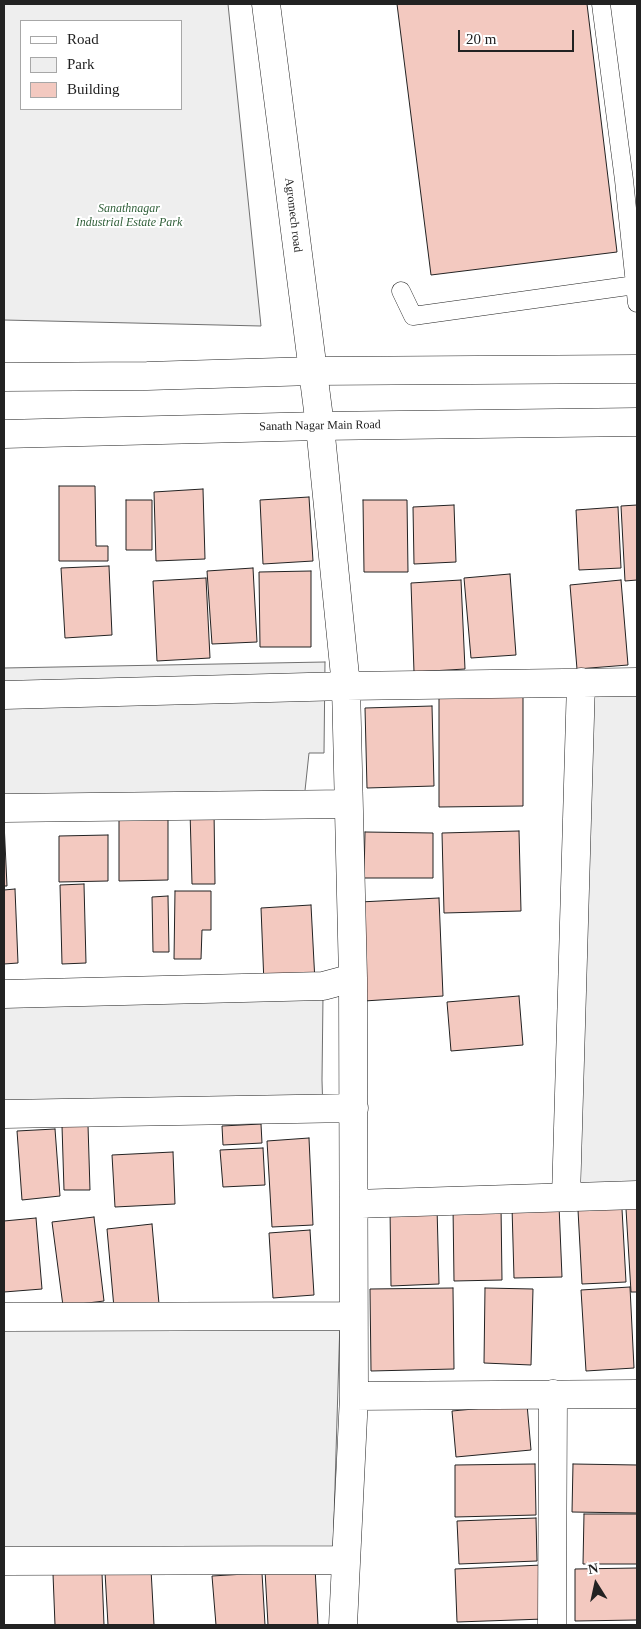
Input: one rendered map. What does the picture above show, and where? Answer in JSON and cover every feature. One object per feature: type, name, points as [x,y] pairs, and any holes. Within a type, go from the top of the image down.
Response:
[{"type":"street","name":"Agromech road","points":[[266,4],[320,426],[346,686],[354,978],[354,1396],[343,1625]]},
{"type":"street","points":[[4,377],[313,371],[637,369]]},
{"type":"street","name":"Sanath Nagar Main Road","points":[[4,434],[320,426],[637,422]]},
{"type":"street","points":[[566,1197],[581,682]]},
{"type":"street","points":[[4,695],[346,686],[637,682]]},
{"type":"street","points":[[4,808],[348,804]]},
{"type":"street","points":[[4,994],[324,986],[354,978]]},
{"type":"street","points":[[4,1114],[354,1108]]},
{"type":"street","points":[[354,1204],[637,1195]]},
{"type":"street","points":[[4,1316],[353,1316]]},
{"type":"street","points":[[552,1625],[553,1394]]},
{"type":"street","points":[[354,1396],[637,1394]]},
{"type":"street","points":[[4,1561],[345,1560]]},
{"type":"lane","points":[[601,4],[624,180],[637,303]]},
{"type":"lane","points":[[401,291],[413,316],[635,285]]},
{"type":"green space","name":"Sanathnagar Industrial Estate Park","points":[[4,4],[228,4],[261,326],[4,320]]},
{"type":"green space","points":[[325,662],[324,753],[309,753],[304,800],[4,804],[4,668]]},
{"type":"green space","points":[[590,694],[637,694],[637,1183],[575,1185]]},
{"type":"green space","points":[[323,997],[323,1114],[4,1119],[4,1001]]},
{"type":"green space","points":[[340,1321],[333,1552],[4,1555],[4,1327]]},
{"type":"building","points":[[397,4],[587,4],[617,252],[431,275]]},
{"type":"building","points":[[59,486],[95,486],[96,546],[108,546],[108,561],[59,561]]},
{"type":"building","points":[[203,489],[205,559],[156,561],[154,492]]},
{"type":"building","points":[[309,497],[313,561],[263,564],[260,500]]},
{"type":"building","points":[[126,500],[152,500],[152,550],[126,550]]},
{"type":"building","points":[[363,500],[407,500],[408,572],[364,572]]},
{"type":"building","points":[[454,505],[456,562],[414,564],[413,507]]},
{"type":"building","points":[[637,505],[637,580],[625,581],[621,506]]},
{"type":"building","points":[[618,507],[621,568],[579,570],[576,510]]},
{"type":"building","points":[[109,566],[112,635],[65,638],[61,568]]},
{"type":"building","points":[[253,568],[257,642],[212,644],[207,571]]},
{"type":"building","points":[[311,571],[311,647],[260,647],[259,572]]},
{"type":"building","points":[[510,574],[516,655],[471,658],[464,578]]},
{"type":"building","points":[[206,578],[210,658],[157,661],[153,581]]},
{"type":"building","points":[[461,580],[465,669],[414,672],[411,583]]},
{"type":"building","points":[[621,580],[628,665],[577,669],[570,585]]},
{"type":"building","points":[[523,696],[523,806],[439,807],[439,697]]},
{"type":"building","points":[[432,706],[434,786],[367,788],[365,708]]},
{"type":"building","points":[[119,810],[168,810],[168,880],[119,881]]},
{"type":"building","points":[[214,810],[215,884],[192,884],[190,811]]},
{"type":"building","points":[[4,822],[7,886],[4,886]]},
{"type":"building","points":[[519,831],[521,911],[444,913],[442,833]]},
{"type":"building","points":[[365,832],[433,833],[433,878],[364,878]]},
{"type":"building","points":[[108,835],[108,881],[59,882],[59,836]]},
{"type":"building","points":[[84,884],[86,963],[62,964],[60,885]]},
{"type":"building","points":[[15,889],[18,963],[4,964],[4,890]]},
{"type":"building","points":[[175,891],[211,891],[211,930],[202,930],[201,959],[174,959]]},
{"type":"building","points":[[168,896],[169,952],[153,952],[152,897]]},
{"type":"building","points":[[439,898],[443,996],[364,1001],[360,902]]},
{"type":"building","points":[[311,905],[315,982],[264,984],[261,908]]},
{"type":"building","points":[[519,996],[523,1045],[451,1051],[447,1002]]},
{"type":"building","points":[[261,1124],[262,1143],[223,1145],[222,1126]]},
{"type":"building","points":[[88,1125],[90,1190],[64,1190],[62,1126]]},
{"type":"building","points":[[55,1129],[60,1196],[22,1200],[17,1131]]},
{"type":"building","points":[[309,1138],[313,1225],[272,1227],[267,1141]]},
{"type":"building","points":[[263,1148],[265,1185],[223,1187],[220,1150]]},
{"type":"building","points":[[173,1152],[175,1204],[115,1207],[112,1155]]},
{"type":"building","points":[[559,1205],[562,1277],[514,1278],[512,1207]]},
{"type":"building","points":[[501,1206],[502,1280],[454,1281],[453,1207]]},
{"type":"building","points":[[437,1207],[439,1284],[391,1286],[390,1208]]},
{"type":"building","points":[[637,1208],[637,1292],[631,1292],[626,1209]]},
{"type":"building","points":[[622,1209],[626,1282],[582,1284],[578,1210]]},
{"type":"building","points":[[94,1217],[104,1301],[63,1306],[52,1222]]},
{"type":"building","points":[[36,1218],[42,1289],[4,1292],[4,1221]]},
{"type":"building","points":[[152,1224],[159,1304],[114,1308],[107,1229]]},
{"type":"building","points":[[310,1230],[314,1295],[273,1298],[269,1233]]},
{"type":"building","points":[[630,1287],[634,1368],[586,1371],[581,1290]]},
{"type":"building","points":[[453,1288],[454,1369],[371,1371],[370,1289]]},
{"type":"building","points":[[485,1288],[533,1289],[531,1365],[484,1363]]},
{"type":"building","points":[[527,1404],[531,1450],[456,1457],[452,1411]]},
{"type":"building","points":[[535,1464],[536,1515],[455,1517],[455,1465]]},
{"type":"building","points":[[573,1464],[637,1465],[637,1513],[572,1512]]},
{"type":"building","points":[[584,1514],[637,1514],[637,1564],[583,1564]]},
{"type":"building","points":[[536,1518],[537,1561],[459,1564],[457,1521]]},
{"type":"building","points":[[542,1565],[544,1619],[457,1622],[455,1569]]},
{"type":"building","points":[[315,1567],[318,1625],[268,1625],[265,1570]]},
{"type":"building","points":[[637,1568],[637,1620],[575,1621],[575,1569]]},
{"type":"building","points":[[151,1569],[154,1625],[108,1625],[105,1572]]},
{"type":"building","points":[[102,1573],[104,1625],[55,1625],[53,1574]]},
{"type":"building","points":[[262,1573],[265,1625],[216,1625],[212,1576]]}]
